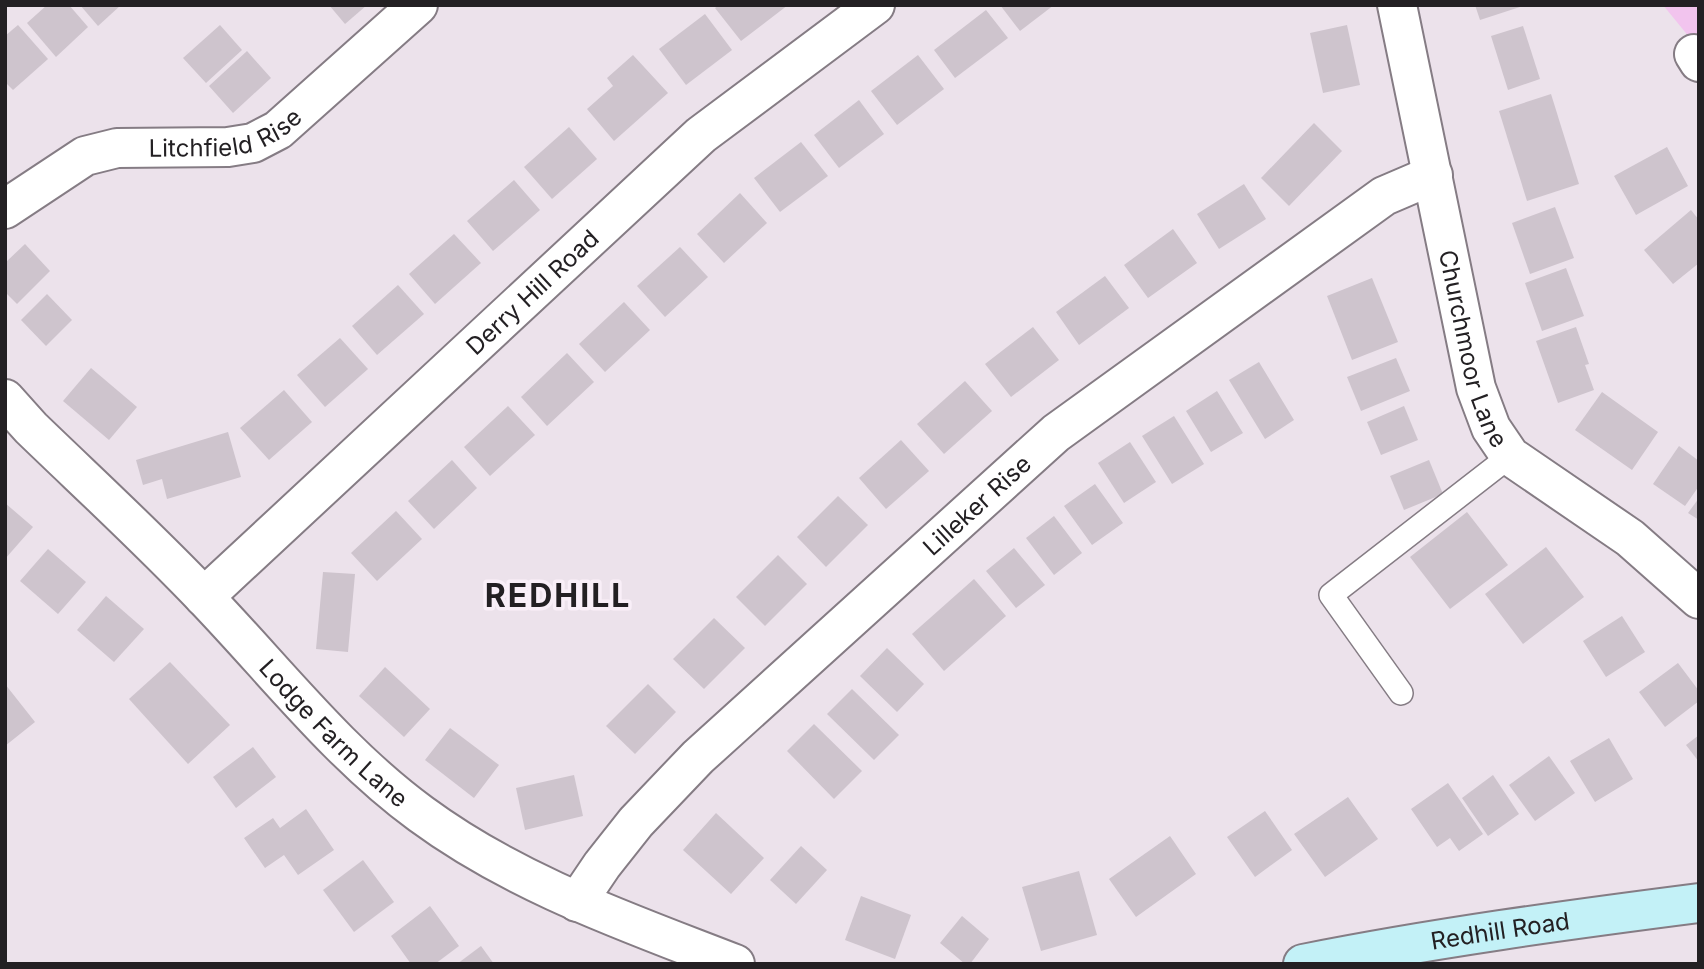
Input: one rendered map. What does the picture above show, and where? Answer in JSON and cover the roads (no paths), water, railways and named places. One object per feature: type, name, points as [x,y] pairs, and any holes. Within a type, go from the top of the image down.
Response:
[{"type":"street","name":"Litchfield Rise","points":[[5,209],[85,156],[117,148],[228,148],[253,143],[278,130],[418,5]]},
{"type":"street","name":"Derry Hill Road","points":[[204,597],[701,135],[875,5]]},
{"type":"street","name":"Churchmoor Lane","points":[[1397,5],[1476,388],[1491,428],[1510,456],[1630,538],[1699,599]]},
{"type":"street","name":"Lilleker Rise","points":[[577,902],[636,822],[698,757],[1056,433],[1384,196],[1433,175]]},
{"type":"street","name":"Lodge Farm Lane","points":[[5,399],[31,428],[204,597],[338,742],[421,814],[497,864],[577,902],[735,964]]},
{"type":"street","name":"Redhill Road","points":[[1303,964],[1399,954],[1553,921],[1699,903]]},
{"type":"lane","points":[[1401,693],[1331,595],[1510,456]]},
{"type":"district","name":"REDHILL","points":[[558,595]]}]
